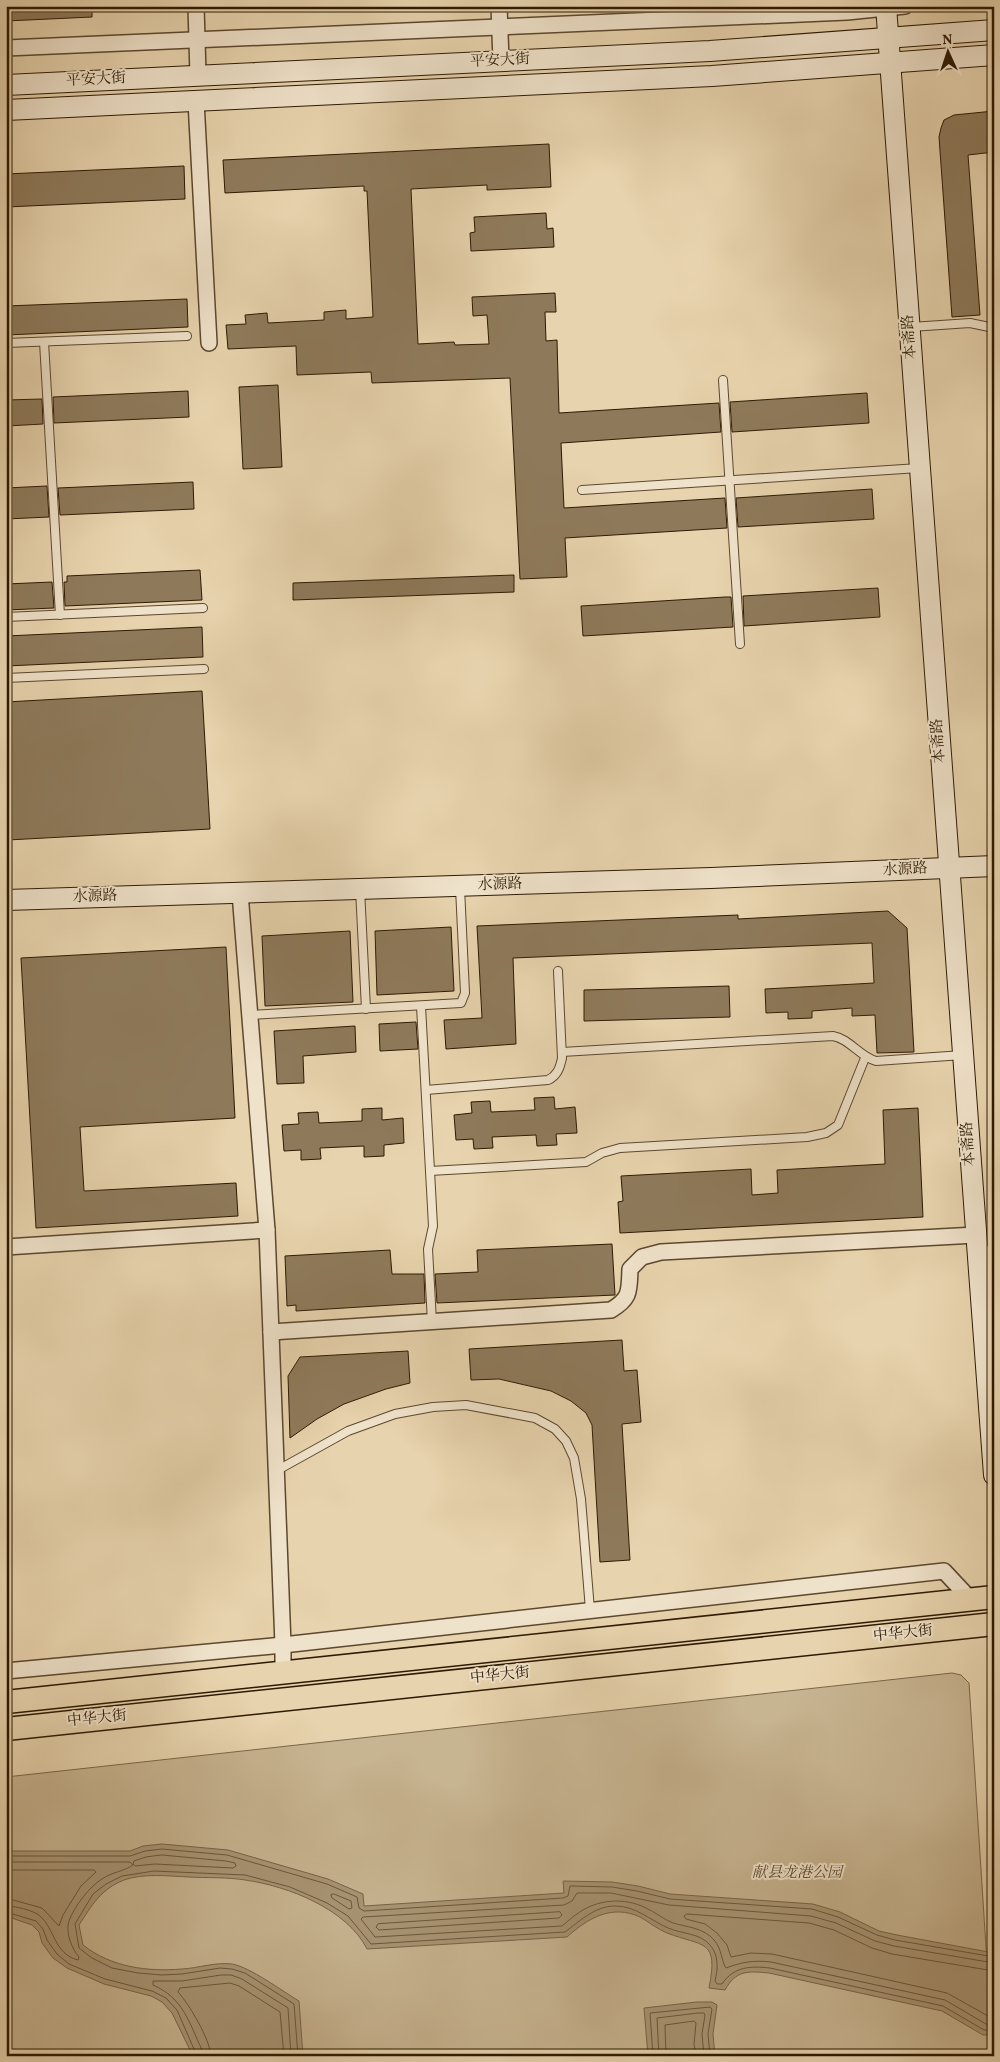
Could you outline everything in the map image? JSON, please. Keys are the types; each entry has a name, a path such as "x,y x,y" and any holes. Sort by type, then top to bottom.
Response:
{"main road":[{"name":"中华大街","path":"6,1702 994,1597"},
{"name":"中华大街","path":"6,1729 994,1624"}],"street":[{"path":"196,6 198,75"},
{"path":"499,6 501,61"},
{"path":"6,48 838,12 892,7"},
{"name":"本斋路","path":"892,7 888,38 963,1055 982,1245 994,1475"},
{"name":"平安大街","path":"6,84 710,51 994,30"},
{"name":"平安大街","path":"6,110 712,76 994,55"},
{"path":"196,101 209,343"},
{"name":"水源路","path":"6,900 711,878 994,866"},
{"path":"240,893 267,1230 283,1672"},
{"path":"6,1247 267,1230"},
{"path":"271,1332 611,1310 624,1302 629,1290 630,1269 642,1258 660,1252 982,1245"},
{"path":"6,1671 283,1645 944,1571 971,1600"}],"lane":[{"path":"909,328 970,323 994,328"},
{"path":"6,343 188,336"},
{"path":"44,342 60,615"},
{"path":"723,380 740,644"},
{"path":"582,490 919,468"},
{"path":"6,617 203,608"},
{"path":"6,678 204,669"},
{"path":"250,1015 461,1003 466,993 460,886"},
{"path":"360,889 366,1009"},
{"path":"426,1090 548,1080 553,1078 560,1069 562,1052 558,971"},
{"path":"421,1006 433,1226 428,1249 432,1322"},
{"path":"562,1052 833,1036 843,1038 865,1058 885,1062 963,1055"},
{"path":"430,1171 586,1162 602,1153 620,1148 807,1137 826,1133 838,1125 865,1058"},
{"path":"276,1471 348,1431 395,1414 433,1407 466,1406 535,1418 555,1429 566,1440 574,1458 581,1499 590,1610"}],"green space":[{"name":"献县龙港公园","path":"952,1673 961,1675 969,1683 993,2056 6,2056 6,1777"}],"water":[{"path":"162,1844 228,1850 328,1879 363,1894 364,1906 564,1893 563,1881 612,1882 670,1894 813,1904 840,1912 879,1931 994,1953 994,2035 983,2035 942,2011 769,1973 743,1973 729,1983 725,1990 709,1988 712,1960 710,1952 705,1947 699,1943 663,1931 630,1913 620,1912 601,1915 583,1924 567,1937 367,1949 346,1922 331,1911 297,1894 262,1883 224,1878 156,1876 139,1876 124,1880 103,1893 79,1925 83,1945 117,1963 143,1969 169,1970 232,1964 257,1974 299,2001 303,2056 193,2056 172,2013 162,2002 151,1996 104,1984 67,1968 53,1958 42,1943 39,1932 32,1925 6,1916 6,1851 130,1851 143,1846"},
{"path":"712,2002 717,2005 713,2034 715,2056 648,2056 644,2008"}],"building":[{"path":"6,6 92,6 92,17 6,21"},
{"path":"994,111 994,152 968,155 980,315 952,317 939,137 944,120 954,115"},
{"path":"549,144 551,187 487,190 487,185 411,189 418,344 454,342 455,345 489,344 487,315 473,316 472,297 555,293 556,312 545,312 546,341 557,340 559,413 719,403 721,432 561,443 564,508 725,498 727,528 565,538 567,577 520,579 510,378 372,383 371,372 297,375 296,346 228,349 226,325 246,324 245,315 267,313 268,323 324,320 324,312 346,310 346,319 373,317 367,191 364,191 364,186 225,193 223,160"},
{"path":"184,166 185,199 6,207 6,174"},
{"path":"546,213 547,229 553,228 554,247 471,251 470,233 475,232 474,217"},
{"path":"187,299 188,327 6,335 6,306"},
{"path":"278,385 282,467 243,469 239,387"},
{"path":"188,391 189,417 54,423 53,397"},
{"path":"867,393 869,423 732,432 730,402"},
{"path":"42,399 43,424 6,426 6,400"},
{"path":"193,482 194,509 60,515 58,488"},
{"path":"47,486 49,517 6,519 6,488"},
{"path":"872,489 874,519 738,527 736,498"},
{"path":"200,570 202,600 65,606 64,582 67,582 67,576"},
{"path":"514,575 514,592 293,600 293,583"},
{"path":"52,582 54,608 6,610 6,584"},
{"path":"878,588 880,617 744,626 743,596"},
{"path":"731,597 733,627 583,636 581,606"},
{"path":"202,627 203,657 6,666 6,636"},
{"path":"202,691 210,829 8,840 6,702"},
{"path":"888,911 907,928 914,1052 877,1053 875,1015 852,1016 852,1008 812,1011 812,1018 788,1019 788,1012 766,1013 765,989 874,983 872,943 513,958 516,1044 446,1049 444,1020 482,1018 477,926 738,915 738,919"},
{"path":"451,927 454,991 377,995 375,931"},
{"path":"350,931 353,1002 265,1006 262,936"},
{"path":"226,947 235,1118 80,1127 84,1191 236,1183 238,1216 36,1228 21,958"},
{"path":"729,986 730,1017 584,1021 584,990"},
{"path":"416,1022 418,1049 380,1051 379,1024"},
{"path":"355,1026 356,1052 303,1056 304,1083 277,1084 274,1031"},
{"path":"554,1097 555,1109 575,1107 577,1133 556,1134 557,1145 537,1146 536,1135 492,1137 493,1148 474,1149 473,1139 456,1140 454,1115 472,1113 471,1102 490,1101 491,1112 535,1110 534,1098"},
{"path":"382,1108 382,1120 403,1118 404,1143 384,1145 384,1156 364,1157 364,1146 320,1148 321,1159 301,1160 301,1150 284,1151 282,1125 299,1124 298,1113 318,1112 319,1123 362,1121 362,1109"},
{"path":"918,1108 923,1217 620,1233 618,1202 623,1201 621,1176 751,1169 752,1195 778,1193 777,1170 885,1164 883,1110"},
{"path":"612,1244 615,1295 437,1303 435,1274 478,1272 477,1250"},
{"path":"390,1250 392,1274 424,1274 425,1303 296,1311 296,1305 287,1306 285,1256"},
{"path":"622,1340 624,1371 637,1370 641,1422 622,1424 630,1560 600,1562 592,1425 586,1413 571,1401 551,1391 499,1379 471,1380 469,1349"},
{"path":"408,1351 410,1383 386,1389 344,1404 317,1419 290,1438 288,1376 300,1357"}]}
